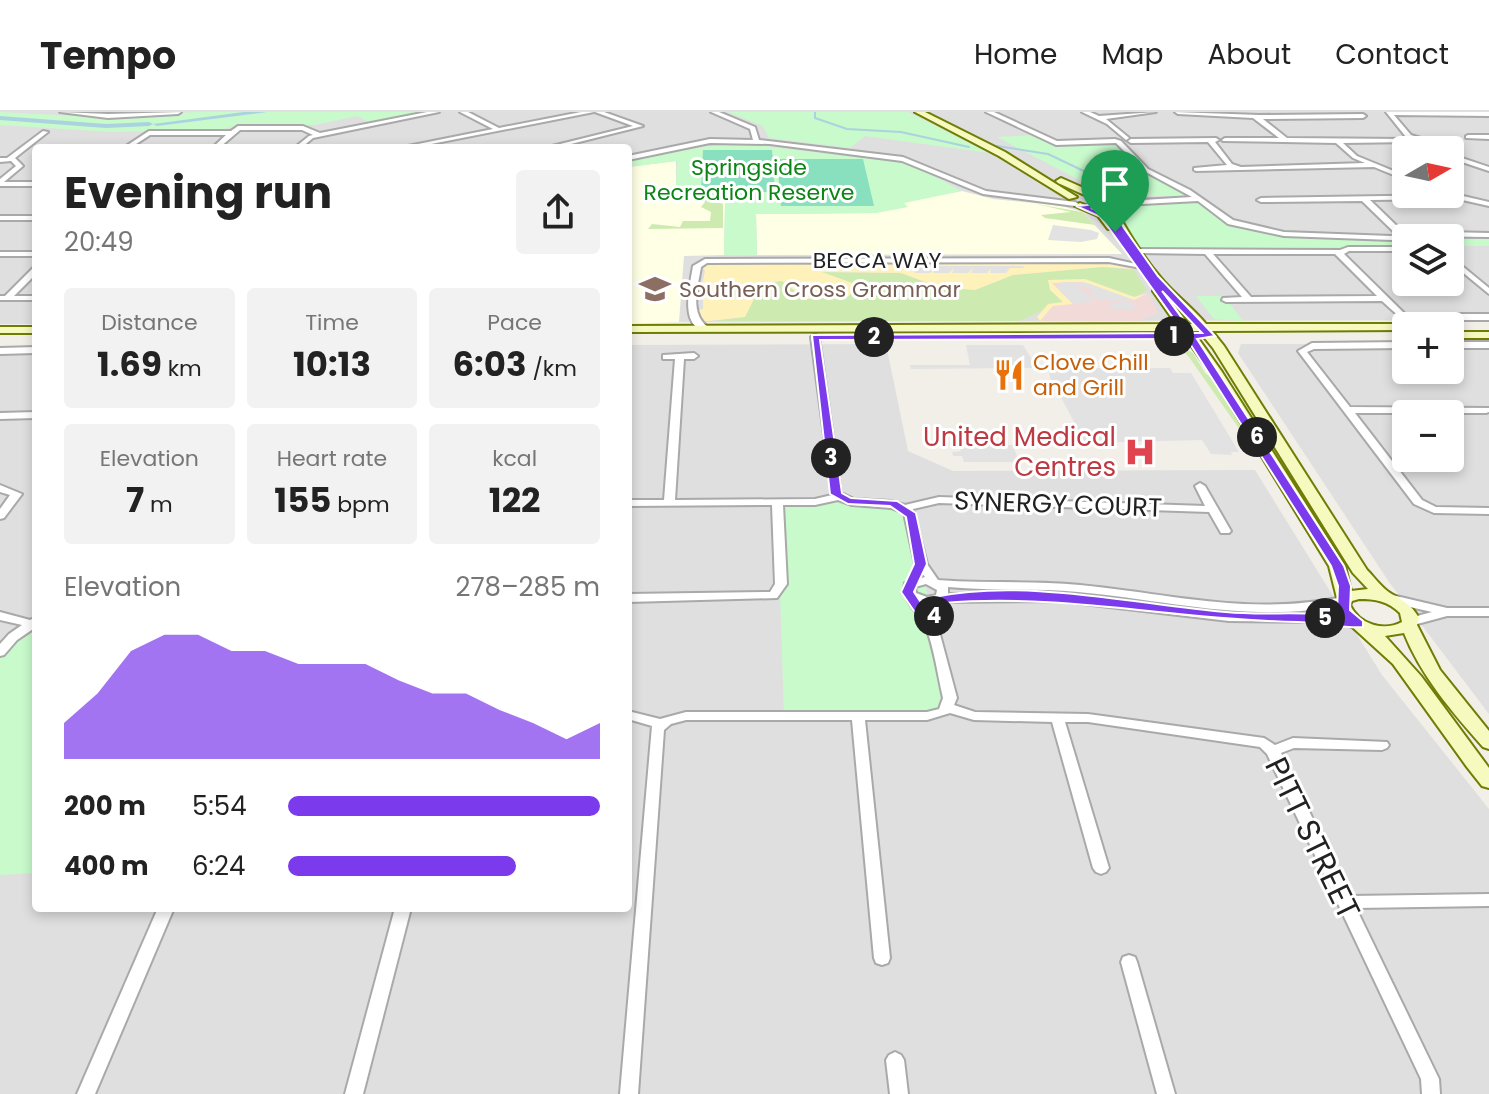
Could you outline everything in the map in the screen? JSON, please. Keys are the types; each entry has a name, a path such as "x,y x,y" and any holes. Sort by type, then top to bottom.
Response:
{"street":[{"path":"63,112 119,116 178,112"},
{"path":"300,144 319,135 436,112"},
{"path":"463,112 496,128"},
{"path":"420,144 591,112"},
{"path":"564,144 640,126 599,112"},
{"path":"714,112 753,128 756,140"},
{"path":"919,112 1102,200 1337,566 1344,612 1392,651 1462,749 1489,781"},
{"path":"989,112 1056,143 1116,138 1129,142 1281,138 1337,142 1392,140"},
{"path":"1085,112 1101,119 1116,138"},
{"path":"1101,119 1153,112"},
{"path":"1178,112 1259,118 1363,116"},
{"path":"1390,112 1489,114"},
{"path":"1390,112 1412,136"},
{"path":"1259,118 1281,138"},
{"path":"219,144 230,133 242,128 303,128 319,135"},
{"path":"0,160 9,159 45,132"},
{"path":"132,144 149,133 230,133"},
{"path":"1468,137 1489,137"},
{"path":"632,157 696,143 756,140 903,159 977,191 1043,201 1201,200"},
{"path":"1129,142 1146,170 1201,200 1220,216 1260,230 1384,238 1392,236"},
{"path":"1211,142 1233,166"},
{"path":"1337,142 1355,157 1392,172"},
{"path":"1002,154 1106,217 1158,282 1206,332 1361,573 1388,598 1408,611 1419,649 1462,712 1489,743"},
{"path":"0,183 20,166 9,159"},
{"path":"1464,161 1489,169"},
{"path":"1196,169 1375,165"},
{"path":"0,183 32,184"},
{"path":"1464,198 1489,204"},
{"path":"1075,201 1102,200"},
{"path":"1261,200 1392,200"},
{"path":"1365,202 1392,225"},
{"path":"0,218 32,218"},
{"path":"1464,235 1489,235"},
{"name":"BECCA WAY","path":"692,316 697,266 710,261 1109,260 1210,253 1320,250 1342,253 1358,249 1392,249"},
{"path":"1210,253 1243,297"},
{"path":"1342,253 1403,317 1489,317"},
{"path":"0,254 32,254"},
{"path":"1464,270 1489,292"},
{"path":"4,298 32,274"},
{"path":"1226,300 1243,297 1382,297"},
{"path":"4,298 32,298"},
{"path":"670,329 692,316 696,324 705,329"},
{"path":"1206,332 1392,327"},
{"path":"1464,327 1489,327"},
{"path":"632,329 1392,335"},
{"path":"0,330 32,330"},
{"path":"632,337 1187,332"},
{"path":"1464,335 1489,335"},
{"path":"815,337 834,484 839,497"},
{"path":"0,339 32,339"},
{"path":"1464,345 1489,345"},
{"path":"1392,346 1303,349 1304,356 1418,502 1443,511 1489,511"},
{"path":"0,351 32,350"},
{"path":"666,357 694,356"},
{"path":"669,503 680,357"},
{"path":"1346,410 1486,410"},
{"path":"0,416 32,415"},
{"name":"SYNERGY COURT","path":"1200,486 1225,531"},
{"path":"0,488 14,490 17,494 0,516"},
{"path":"632,503 815,502 839,497 892,503 912,515 921,564 944,592 932,627"},
{"name":"SYNERGY COURT","path":"904,508 939,500 1212,509"},
{"path":"632,598 773,595 781,584 777,502"},
{"path":"910,590 921,564"},
{"path":"910,590 923,580 1077,588 1238,606 1315,607 1357,594 1447,612 1489,612"},
{"path":"910,590 926,601 1078,598 1229,617 1328,618 1393,631 1447,612"},
{"path":"632,716 662,724 686,716 927,716 948,708 950,698 932,627 910,590"},
{"path":"0,616 32,623"},
{"path":"0,652 32,625"},
{"name":"PITT STREET","path":"948,708 974,716 1057,716 1254,739 1273,751 1430,1079 1432,1094"},
{"path":"858,715 882,958"},
{"path":"1057,716 1101,868"},
{"path":"629,1094 656,732 662,724"},
{"path":"1273,751 1293,743 1382,745"},
{"path":"1345,902 1489,900"},
{"path":"86,1094 164,912"},
{"path":"354,1094 402,912"},
{"path":"1129,962 1166,1094"},
{"path":"895,1060 899,1094"}],"shaded area":[{"path":"0,112 1489,112 1489,320 1464,320 1464,312 1392,312 1392,320 632,322 632,144 32,144 32,324 0,324"},
{"path":"676,161 676,185 725,203 724,255 684,256 679,322 632,324 632,166"},
{"path":"962,191 993,199 1062,206 1082,212 1122,254 757,255 756,214 874,213 906,207 903,203 913,199"},
{"path":"1053,225 1099,233 1097,239 1081,242 1048,240"},
{"path":"910,266 1024,268 1010,268 1006,273 990,273 991,268 987,273 971,273 973,268 968,273 952,273 954,268 949,273 933,273 936,268 930,273 914,273 918,269"},
{"path":"1061,282 1087,283 1134,300 1126,303 1132,303 1135,309 1112,309 1110,304 1125,303 1099,299 1089,295 1094,291 1081,286 1068,288 1080,288 1094,301 1073,304 1055,286 1062,286"},
{"path":"1083,282 1134,300 1148,293 1158,313 1139,321 1040,321 1053,306 1051,283"},
{"path":"1464,343 1489,343 1489,714 1389,582 1238,353 1241,344 1392,344 1392,384 1464,384"},
{"path":"886,344 908,451 953,471 1255,470 1382,675 1489,809 1489,1094 0,1094 0,348 32,348 32,912 632,912 632,345"},
{"path":"966,345 1023,345 1035,364 1033,368 911,369 910,365 970,365"},
{"path":"1048,368 1170,368 1173,373 1191,373 1239,452 1231,452 1232,455 1211,454 1202,440 1085,443 1062,399 1054,394"},
{"path":"959,445 1013,445 1019,462 964,462 962,456 953,456 952,452 961,451"}],"green space":[{"path":"0,112 114,118 195,112 423,112 370,123 358,116 314,125 242,125 220,130 111,132 0,125"},
{"path":"728,112 908,112 989,153 865,136 850,148 769,138 763,126"},
{"path":"1035,135 1058,146 1086,142 1117,143 1148,175 1189,196 1110,196 997,137"},
{"name":"Springside Recreation Reserve","path":"738,143 898,162 915,166 962,191 904,203 908,207 876,213 756,214 757,255 724,255 725,203 676,185 677,161 632,167 632,161 684,149"},
{"path":"703,150 772,150 775,192 701,192"},
{"path":"777,159 863,159 874,206 781,206"},
{"path":"685,188 723,204 723,228 648,229 652,224 680,227 683,221 710,221 711,212 701,207 705,202 697,195 688,196"},
{"path":"1127,202 1197,203 1230,223 1276,235 1392,240 1392,247 1145,249 1138,245 1114,208"},
{"path":"1036,204 1082,212 1095,225 1045,218 1041,215 1071,212"},
{"path":"1464,237 1489,237 1489,246 1464,246"},
{"path":"1102,267 1134,270 1147,290 1135,297 1085,279 1048,280 1064,302 1017,321 714,321 744,317 754,298 716,299 719,287 782,281 806,299 854,284 818,272 901,273 939,287 975,290 1013,275"},
{"path":"1196,296 1224,296 1243,321 1214,319"},
{"path":"1175,343 1193,353 1205,373 1244,401 1263,430 1240,430 1189,357"},
{"path":"839,497 892,503 909,511 950,698 927,716 784,715 777,502"},
{"path":"32,625 32,873 0,875 0,656 19,633"}],"sand":[{"path":"708,263 1132,264 1135,269 1102,267 1013,275 975,290 939,287 901,273 822,272 855,284 849,296 806,299 782,281 720,287 717,299 755,297 745,317 699,322 699,310 703,309 703,295 700,294 705,271 702,266"},
{"path":"1085,279 1134,297 1148,293 1134,300 1083,282 1052,283 1073,304 1053,306 1040,321 1037,317 1048,304 1063,302 1050,290 1048,280"}],"waterway":[{"path":"157,124 263,112"},
{"path":"815,112 815,118 847,129 901,132 969,147"},
{"path":"0,118 106,126 149,124"},
{"path":"997,146 1048,154 1128,192"}],"place":[{"name":"Southern Cross Grammar","path":"655,289"},
{"name":"Clove Chill and Grill","path":"1009,375"},
{"name":"United Medical Centres","path":"1140,452"}],"route":[{"path":"1115,232 1104,215 1080,206 1091,208 1108,204 1120,228 1155,278 1183,304 1210,336 1190,336 1216,372 1337,566 1345,586 1344,612 1358,624 1310,617 1229,617 1135,604 1024,595 938,599 932,627 907,588 921,564 912,515 892,503 848,501 836,494 815,337 1190,336 1115,232"}]}
